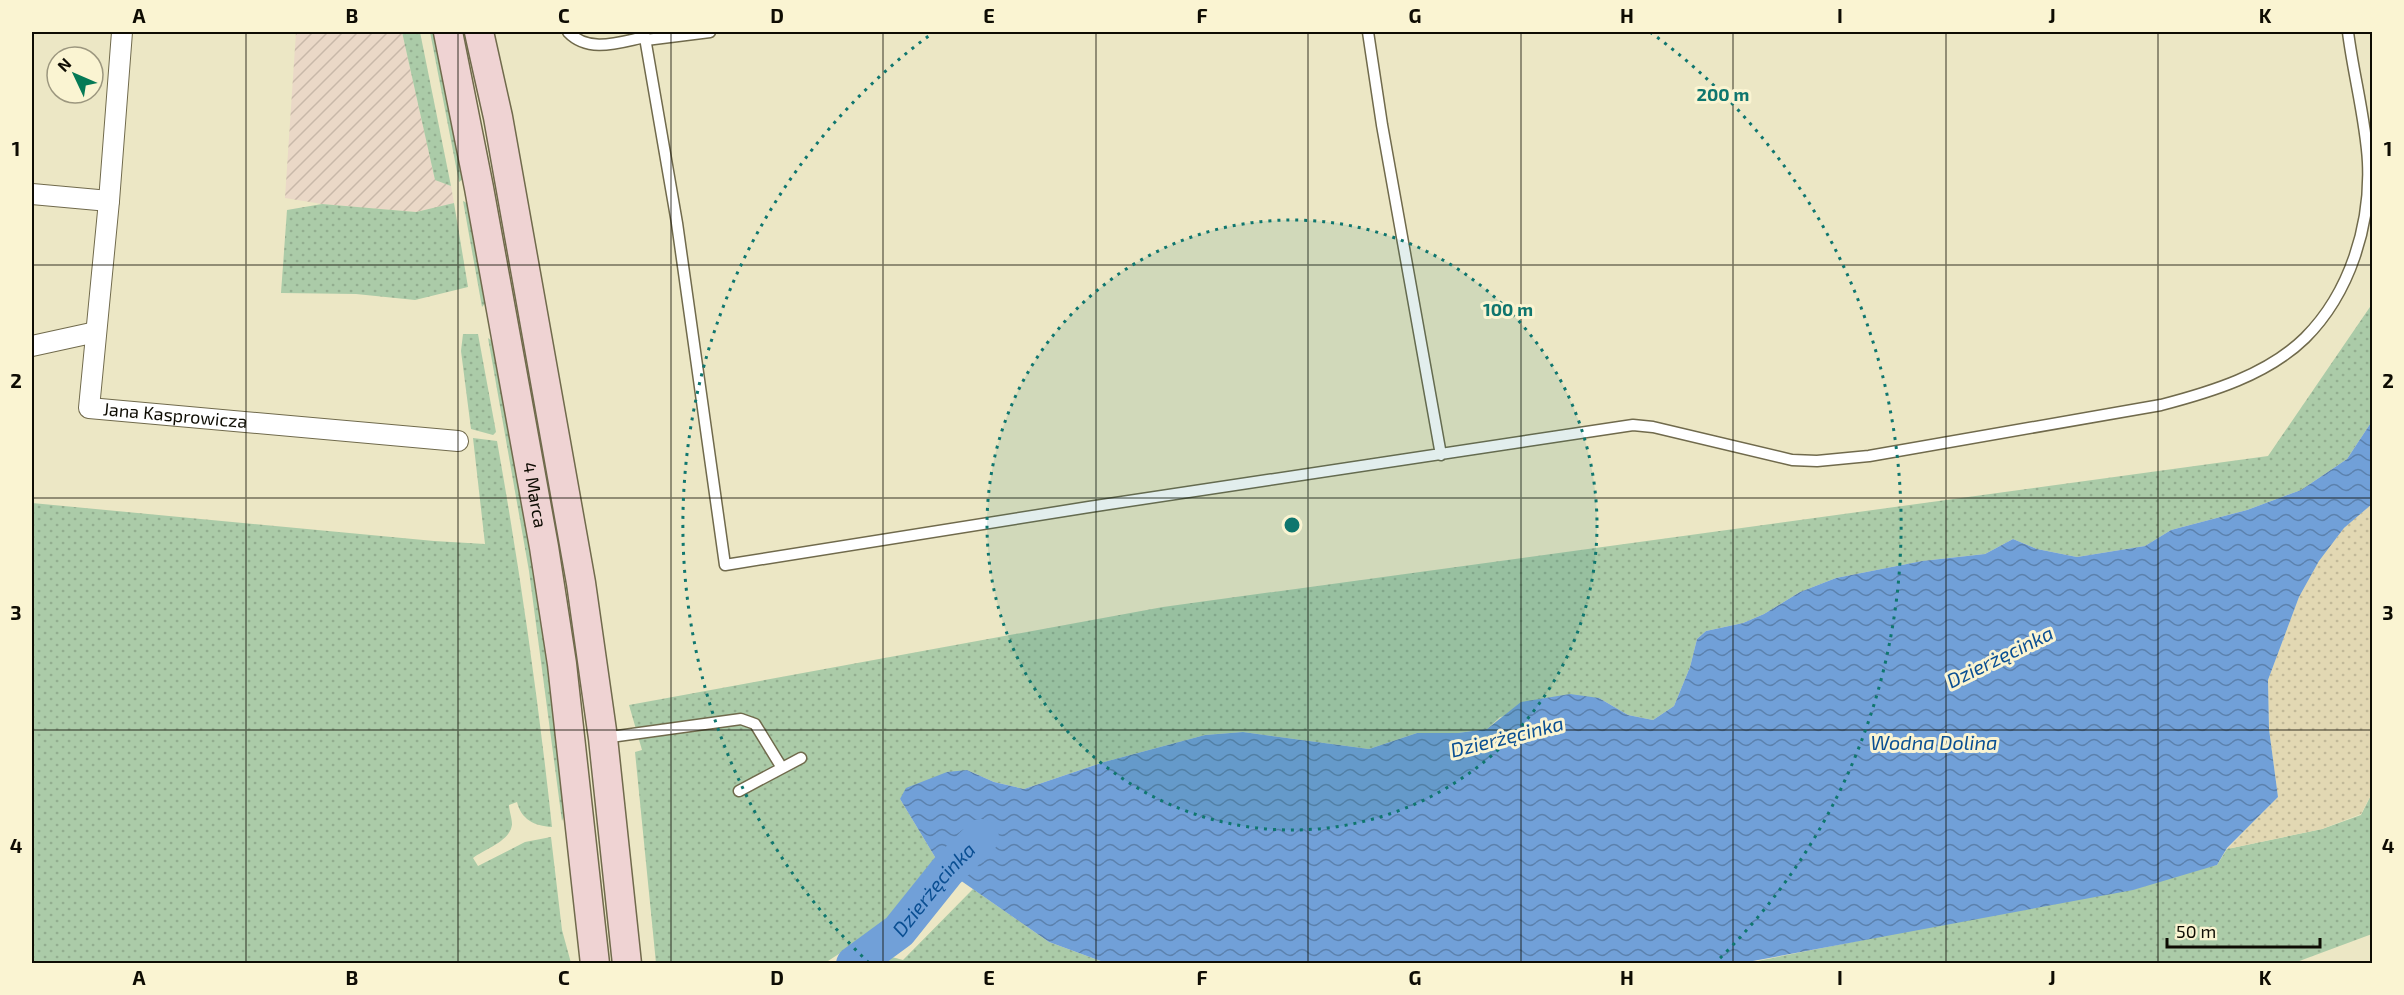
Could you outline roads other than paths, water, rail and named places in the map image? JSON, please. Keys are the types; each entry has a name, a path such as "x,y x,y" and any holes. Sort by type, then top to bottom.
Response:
{"main road":[{"name":"4 Marca","path":"448,32 479,188 546,557 567,705 595,963"},
{"name":"4 Marca","path":"479,32 498,117 569,508 603,738 627,963"}],"street":[{"name":"Jana Kasprowicza","path":"122,32 109,201 89,408 458,441"},
{"path":"32,194 109,201"},
{"path":"32,346 96,332"}],"lane":[{"path":"568,32 577,39 594,45 606,45 645,36 710,32"},
{"path":"1368,32 1382,125 1441,455"},
{"path":"645,36 677,223 725,566 1089,507 1633,425 1674,432 1792,460 1817,461 1869,456 2161,405 2198,396 2231,384 2280,357 2303,339 2323,315 2350,271 2363,230 2368,161 2348,32"},
{"path":"603,738 741,719 755,724 782,768"},
{"path":"739,791 801,758"}],"water":[{"name":"Wodna Dolina","path":"2372,421 2372,504 2344,528 2319,561 2299,597 2268,680 2269,729 2278,797 2227,848 2217,865 2133,890 1742,963 1106,963 1049,942 947,871 938,862 900,799 906,788 947,772 967,770 994,782 1024,789 1104,762 1205,735 1243,732 1369,749 1417,733 1458,733 1487,729 1521,702 1570,694 1599,698 1628,715 1653,720 1674,706 1690,667 1697,639 1706,631 1743,623 1764,614 1800,592 1836,578 1922,561 1985,554 2013,539 2037,549 2077,557 2145,546 2171,530 2247,510 2301,490 2347,459"}],"waterway":[{"name":"Dzierżęcinka","path":"854,964 899,931 947,871 981,837"}]}
